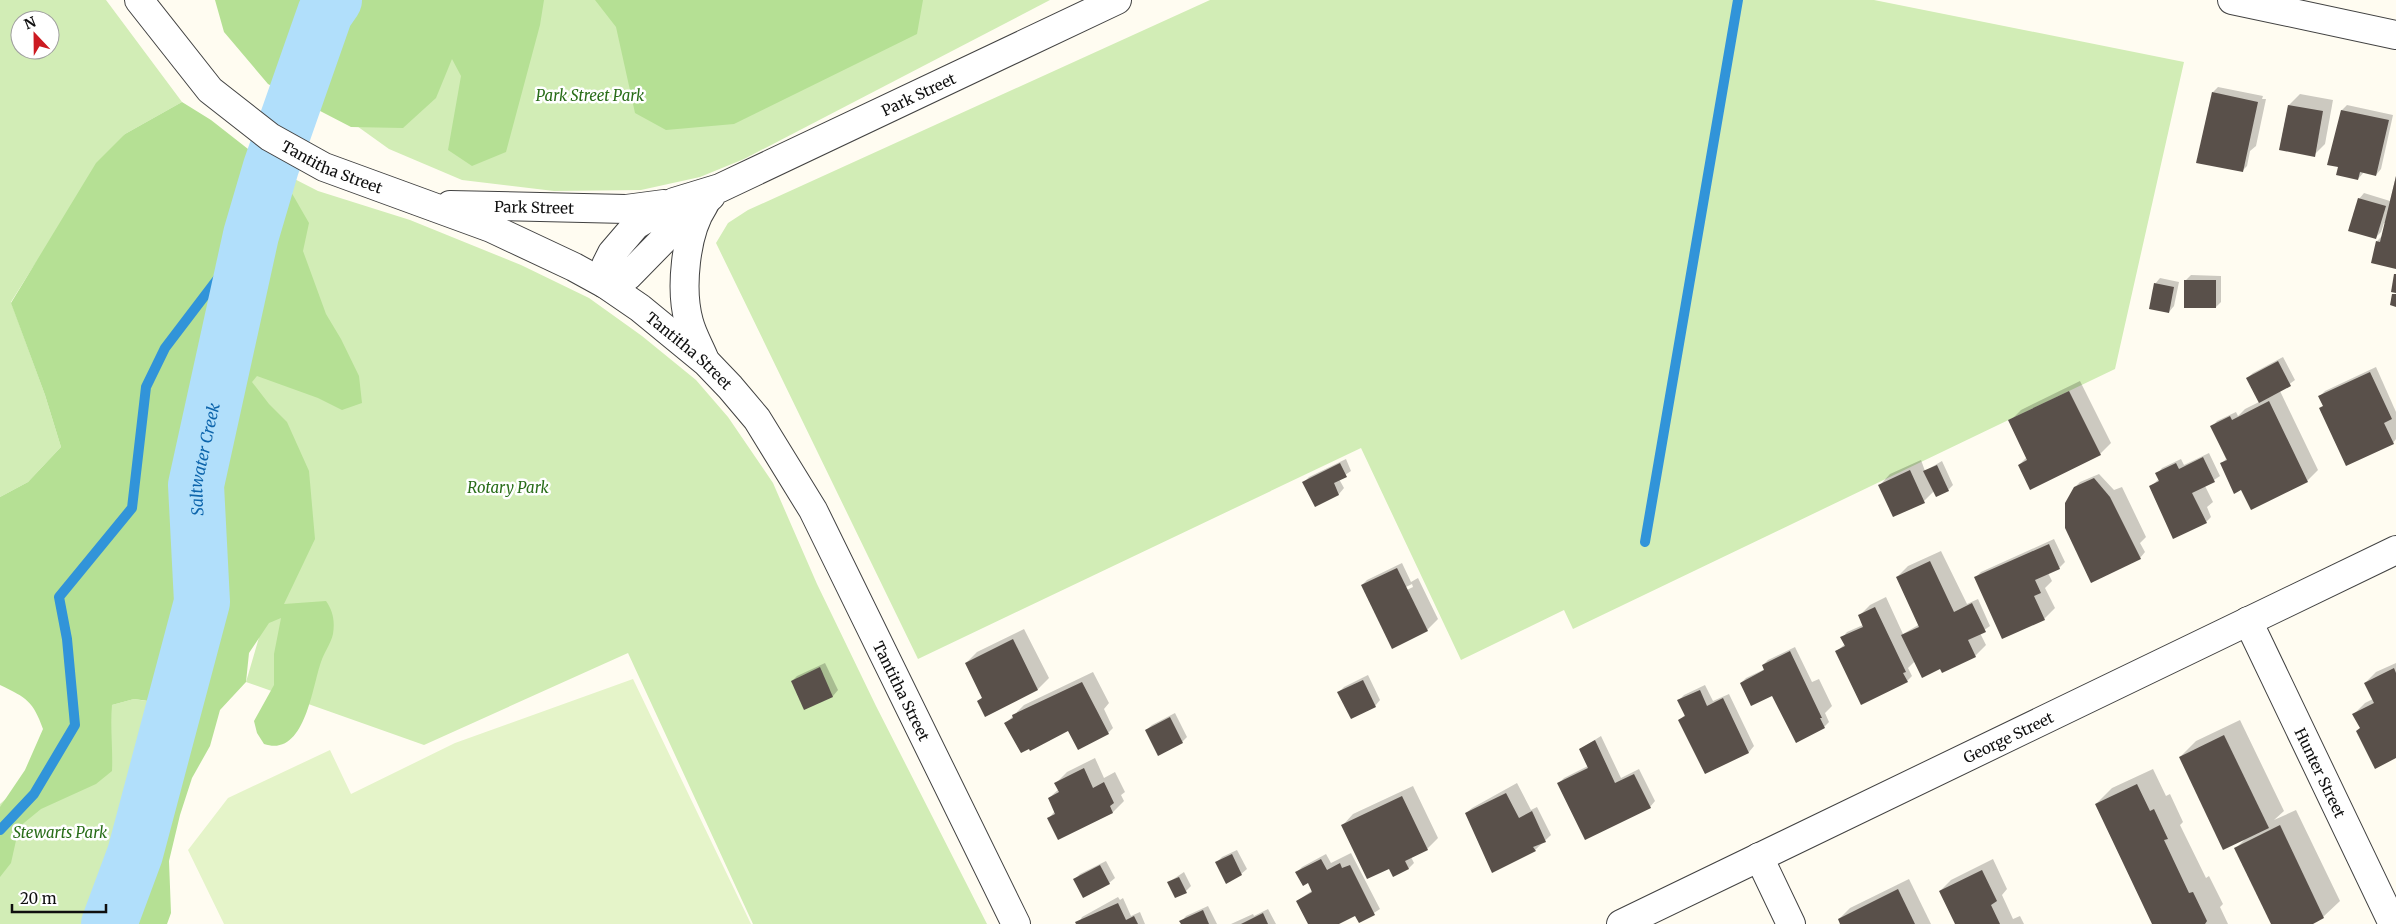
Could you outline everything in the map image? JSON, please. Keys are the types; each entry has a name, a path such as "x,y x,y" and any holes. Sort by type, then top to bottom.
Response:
{"street":[{"name":"Tantitha Street","path":"138,0 210,90 246,120 290,150 324,167 491,228 528,244 605,284 640,308 706,364 756,419 813,510 1016,924"},
{"name":"Park Street","path":"423,204 626,209 674,202 716,192 1117,0"},
{"path":"2232,0 2396,35"},
{"name":"Park Street","path":"674,202 636,225 622,240 606,265 605,284 628,276 674,229 716,192"},
{"path":"706,364 689,324 684,286 696,222 716,192"},
{"name":"George Street","path":"1621,924 2396,550"},
{"name":"Hunter Street","path":"2248,621 2393,924"},
{"path":"1759,858 1791,924"}],"green space":[{"path":"0,0 106,0 182,102 125,134 11,302 45,395 61,447 28,482 0,497"},
{"path":"215,0 544,0 540,25 506,152 472,166 448,150 461,76 452,59 436,98 403,128 351,127 268,84 224,32"},
{"name":"Park Street Park","path":"366,0 1050,0 744,159 700,177 641,190 554,191 462,180 389,149 315,96"},
{"path":"595,0 923,0 917,34 734,124 666,130 635,113 616,27"},
{"path":"1210,0 1874,0 2184,62 2115,369 1573,629 1564,610 1461,660 1361,448 918,659 716,243 728,223 748,210"},
{"path":"182,102 211,120 271,167 290,190 309,223 303,251 326,314 359,376 362,403 342,410 318,398 257,376 252,382 269,404 287,422 309,471 315,539 284,604 326,601 333,616 333,634 321,662 310,703 298,731 289,741 278,746 264,744 257,733 254,721 274,685 274,654 281,618 269,623 249,653 246,682 220,710 210,746 192,778 180,815 169,861 171,913 167,924 122,924 139,870 180,763 191,707 134,699 112,705 112,771 96,784 41,809 19,827 11,863 0,877 0,807 25,770 43,729 36,712 28,701 0,685 0,497 28,482 61,447 45,395 11,303 96,163 125,134"},
{"name":"Rotary Park","path":"271,167 318,191 410,220 521,265 589,298 642,336 696,380 728,417 773,483 817,584 876,706 987,924 753,924 628,653 424,745 246,682 260,634 196,485"},
{"path":"633,679 751,924 224,924 188,850 228,798 330,750 351,794 455,743"},
{"name":"Stewarts Park","path":"134,699 165,704 94,924 0,924 0,804 112,705"}],"building":[{"path":"2212,92 2258,102 2243,172 2196,163"},
{"path":"2288,105 2323,111 2315,157 2279,150"},
{"path":"2341,110 2389,120 2376,176 2360,172 2358,180 2336,175 2338,167 2327,165"},
{"path":"2396,176 2396,269 2371,263 2376,241 2380,242"},
{"path":"2358,198 2386,206 2376,239 2348,231"},
{"path":"2394,274 2396,274 2396,293 2391,292"},
{"path":"2184,280 2216,280 2216,308 2184,308"},
{"path":"2154,283 2174,287 2169,313 2149,309"},
{"path":"2392,294 2396,294 2396,307 2390,305"},
{"path":"2278,361 2291,386 2259,403 2246,378"},
{"path":"2370,372 2392,419 2384,423 2394,444 2346,466 2319,408 2323,406 2318,396"},
{"path":"2069,391 2101,455 2030,490 2018,465 2027,460 2008,420"},
{"path":"2269,401 2308,482 2251,510 2241,490 2234,494 2220,463 2227,460 2210,426 2230,416 2232,420"},
{"path":"2203,457 2215,482 2192,493 2207,523 2173,539 2149,486 2159,481 2155,473 2176,463 2179,469"},
{"path":"1340,463 1347,477 1334,483 1339,495 1315,507 1302,482"},
{"path":"1937,465 1949,491 1936,497 1923,471"},
{"path":"1910,470 1925,503 1893,517 1878,485"},
{"path":"2094,478 2110,497 2141,559 2091,583 2065,528 2065,503 2074,487"},
{"path":"2049,544 2060,569 2035,580 2041,593 2034,596 2045,620 2002,639 1974,577"},
{"path":"1930,561 1954,612 1972,603 1986,632 1968,640 1976,657 1942,673 1940,669 1922,678 1901,635 1919,627 1896,577"},
{"path":"1397,568 1428,631 1392,649 1361,585"},
{"path":"1875,607 1906,672 1903,673 1908,682 1861,705 1835,651 1845,646 1840,637 1863,627 1858,615"},
{"path":"1013,639 1038,690 985,717 977,701 982,698 965,663"},
{"path":"1790,651 1825,728 1796,743 1772,696 1751,706 1740,683 1764,670 1762,665"},
{"path":"820,667 833,697 804,710 791,681"},
{"path":"2394,668 2396,673 2396,758 2375,769 2356,731 2360,728 2352,714 2374,703 2364,683"},
{"path":"1363,680 1376,707 1351,719 1337,692"},
{"path":"1082,682 1109,734 1078,750 1068,731 1030,751 1029,749 1021,753 1004,723 1013,718 1012,715"},
{"path":"1700,690 1707,706 1723,698 1749,753 1705,774 1678,720 1685,716 1677,700"},
{"path":"1170,717 1183,743 1158,756 1145,730"},
{"path":"2224,735 2269,828 2223,850 2179,757"},
{"path":"1595,740 1615,783 1634,774 1651,808 1585,840 1557,783 1588,768 1579,749"},
{"path":"1084,768 1093,788 1104,782 1114,803 1110,806 1113,813 1058,840 1047,818 1055,814 1048,798 1059,792 1054,783"},
{"path":"2137,784 2150,811 2154,809 2168,839 2164,840 2189,893 2193,892 2207,921 2205,924 2152,924 2095,804"},
{"path":"1506,793 1519,818 1532,811 1546,842 1533,847 1536,851 1492,873 1465,813"},
{"path":"1402,796 1428,850 1405,861 1409,869 1393,877 1389,869 1367,879 1341,825"},
{"path":"2280,825 2324,918 2313,924 2271,924 2234,848"},
{"path":"1232,854 1242,875 1226,884 1215,862"},
{"path":"1321,859 1327,870 1340,863 1342,868 1350,865 1375,915 1359,923 1355,916 1339,924 1308,924 1296,901 1312,892 1308,883 1303,886 1295,872"},
{"path":"1100,865 1110,884 1083,898 1073,879"},
{"path":"1982,870 1997,901 1991,905 2000,924 1955,924 1939,891"},
{"path":"1179,877 1187,893 1175,898 1167,882"},
{"path":"1898,889 1915,924 1840,924 1838,919"},
{"path":"1118,903 1126,920 1134,916 1138,924 1076,924 1075,922"},
{"path":"1203,910 1209,924 1181,924 1179,921"},
{"path":"1263,913 1268,924 1241,924"}],"waterway":[{"name":"Saltwater Creek","path":"109,924 135,854 202,602 196,485 251,235 271,167 325,13 334,0"},
{"path":"1645,542 1738,0"},
{"path":"0,830 34,794 75,725 67,639 59,597 132,508 146,387 165,348 251,235"}]}
